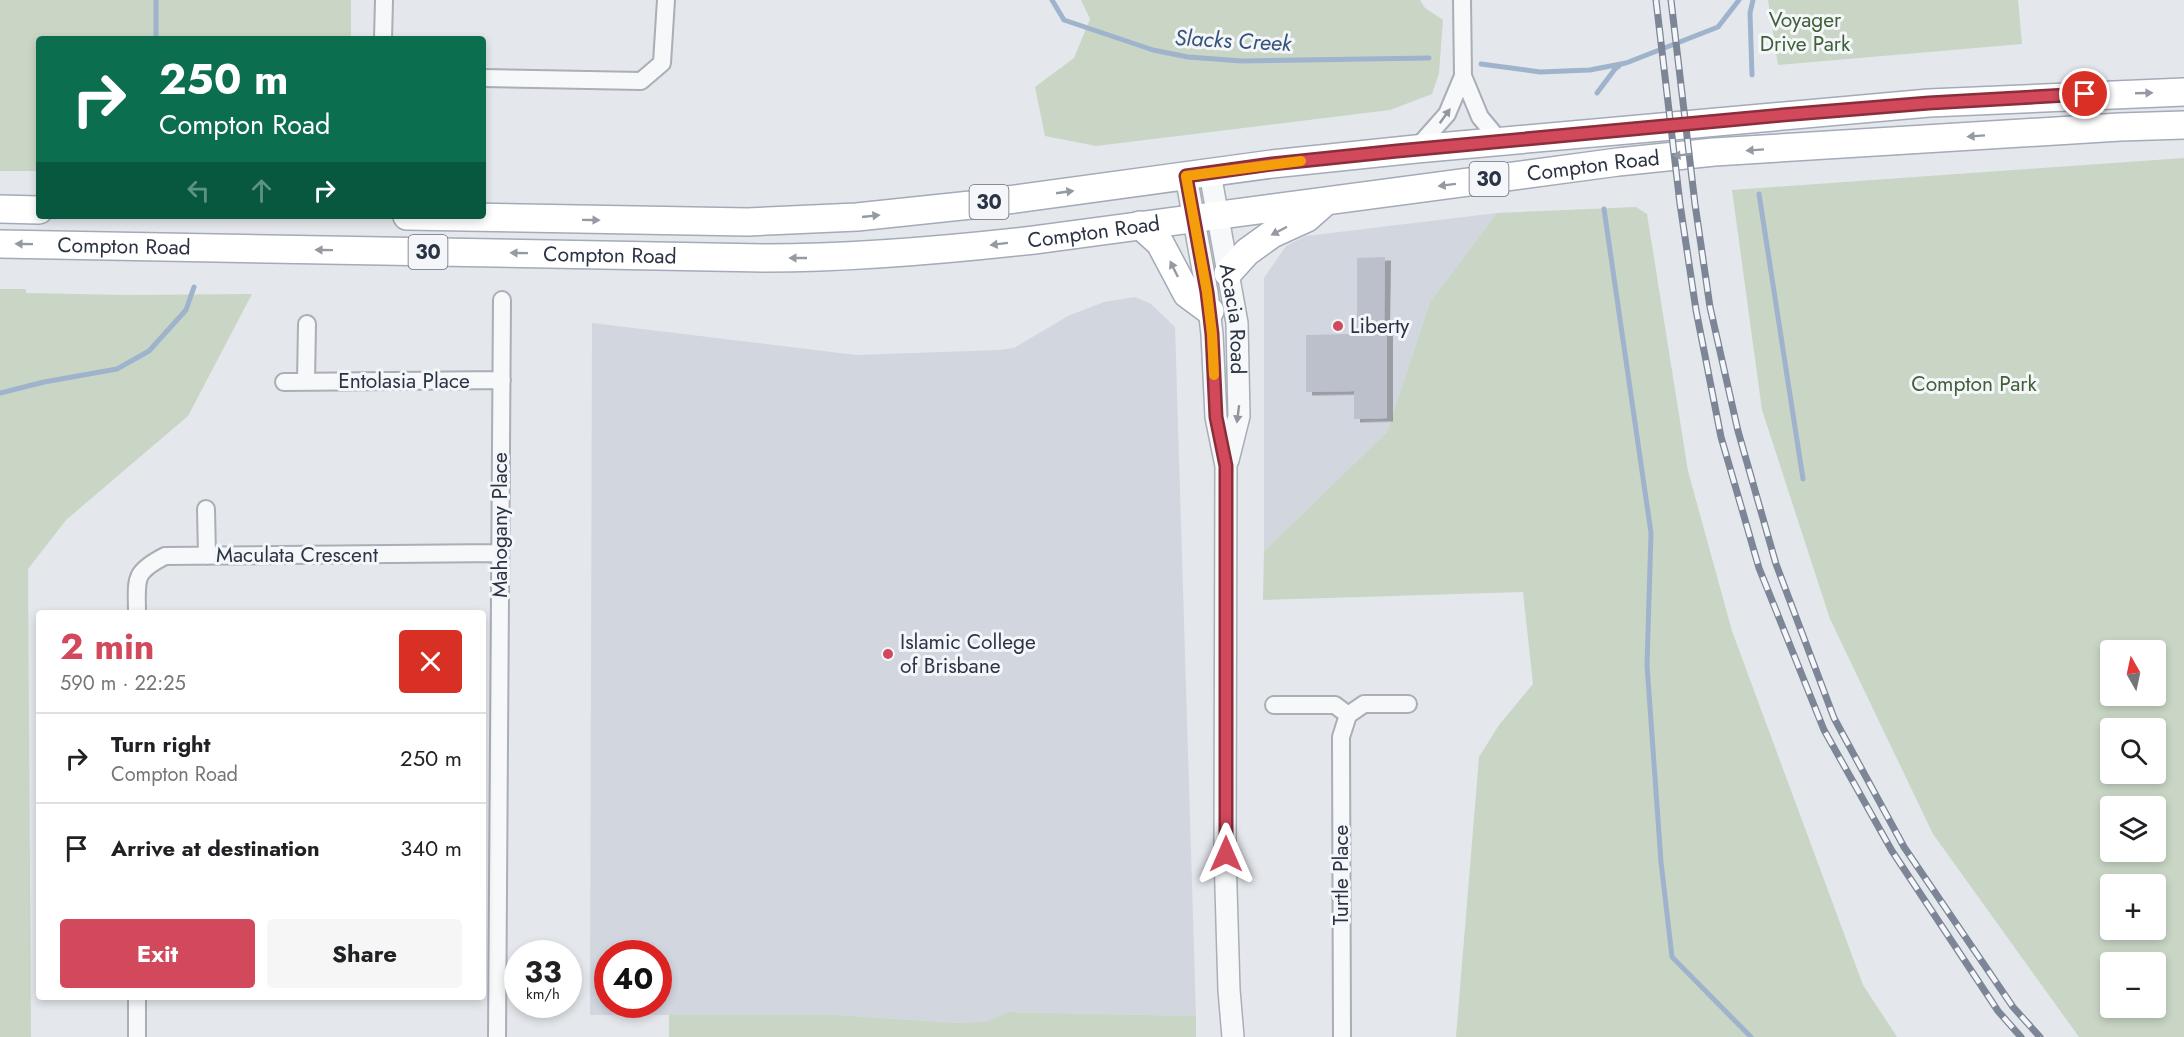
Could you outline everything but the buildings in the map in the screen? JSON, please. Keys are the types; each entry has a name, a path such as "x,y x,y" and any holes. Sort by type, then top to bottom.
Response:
{"main road":[{"name":"Compton Road","path":"486,218 688,222 813,220 971,205 1198,175 1500,141 1782,115 2000,99 2184,92"},
{"path":"2000,99 2005,116 2013,119 2033,118 2056,131"},
{"name":"Compton Road","path":"0,244 812,258 944,250 1661,157 2184,124"},
{"path":"1228,273 1247,252 1272,234 1307,218 1328,200"},
{"name":"Compton Road","path":"0,209 36,210"},
{"path":"1140,225 1157,238 1187,294 1210,311"}],"street":[{"path":"383,36 384,0"},
{"path":"486,78 641,81 662,63 666,0"},
{"path":"1462,0 1463,76 1480,117 1500,141"},
{"path":"1416,149 1447,114 1463,76"},
{"name":"Acacia Road","path":"1198,175 1205,217 1216,417 1226,466 1226,864 1228,969 1233,1037"},
{"name":"Acacia Road","path":"1205,217 1228,273 1237,323 1239,416 1226,466"},
{"name":"Mahogany Place","path":"497,1037 490,946 491,751 500,553 502,300"},
{"path":"306,382 307,324"},
{"name":"Entolasia Place","path":"284,382 501,381"},
{"path":"206,509 207,556"},
{"name":"Maculata Crescent","path":"137,610 138,577 146,565 165,556 500,553"},
{"path":"1274,705 1335,705 1348,715 1364,704 1408,704"},
{"name":"Turtle Place","path":"1342,1037 1341,736 1348,715"},
{"path":"137,1000 137,1037"}],"shaded area":[{"path":"1497,213 1430,302 1387,432 1264,551 1264,278 1286,246 1306,236"},
{"name":"Islamic College of Brisbane","path":"1135,297 1151,304 1175,327 1196,1016 1008,1012 987,1021 960,1023 836,1015 672,1015 672,940 594,940 594,1015 590,1015 592,323 856,355 1014,348 1068,316 1104,302"}],"green space":[{"path":"0,0 351,0 351,36 36,36 36,171 0,171"},
{"path":"1081,0 1420,0 1425,8 1443,20 1439,73 1432,94 1390,110 1096,146 1045,136 1035,87 1074,58 1090,19"},
{"name":"Voyager Drive Park","path":"1768,0 2018,0 2022,44 1778,65"},
{"name":"Compton Park","path":"2184,158 2184,1037 2079,1037 1933,834 1830,619 1762,410 1732,190"},
{"path":"1636,207 1647,214 1688,471 1732,631 1863,985 1897,1037 1456,1037 1479,757 1499,725 1533,684 1523,592 1263,600 1264,551 1387,432 1430,302 1497,213"},
{"path":"0,289 26,289 26,293 252,294 188,416 66,520 28,569 31,1037 0,1037"},
{"path":"1008,1012 1196,1016 1196,1037 669,1037 669,1018 672,1018 672,1015 836,1015 960,1023 987,1021"}],"waterway":[{"name":"Slacks Creek","path":"156,0 156,36"},
{"name":"Slacks Creek","path":"1052,0 1064,20 1153,50 1188,57 1242,61 1429,58"},
{"name":"Slacks Creek","path":"1481,64 1540,72 1590,70 1626,63 1718,27 1739,0"},
{"path":"1752,75 1750,13 1753,0"},
{"path":"1597,93 1619,66"},
{"path":"1759,194 1803,479"},
{"path":"1604,209 1651,533 1647,665 1661,862 1672,957 1751,1037"},
{"name":"Slacks Creek","path":"0,393 44,382 117,369 149,351 186,310 194,287"}],"railway":[{"path":"1656,0 1680,204 1696,310 1721,437 1759,568 1824,730 1892,851 1998,1011 2021,1037"},
{"path":"1671,0 1695,204 1710,307 1738,431 1776,564 1834,718 1904,847 2013,1007 2040,1037"}],"slow traffic":[{"path":"1214,375 1207,292 1186,176 1301,161"}],"place":[{"name":"Liberty","path":"1338,326"},
{"name":"Islamic College of Brisbane","path":"888,654"}],"route":[{"path":"1226,854 1226,466 1216,417 1212,334 1207,292 1186,176 1397,151 1782,115 1929,103 2085,94"}]}
